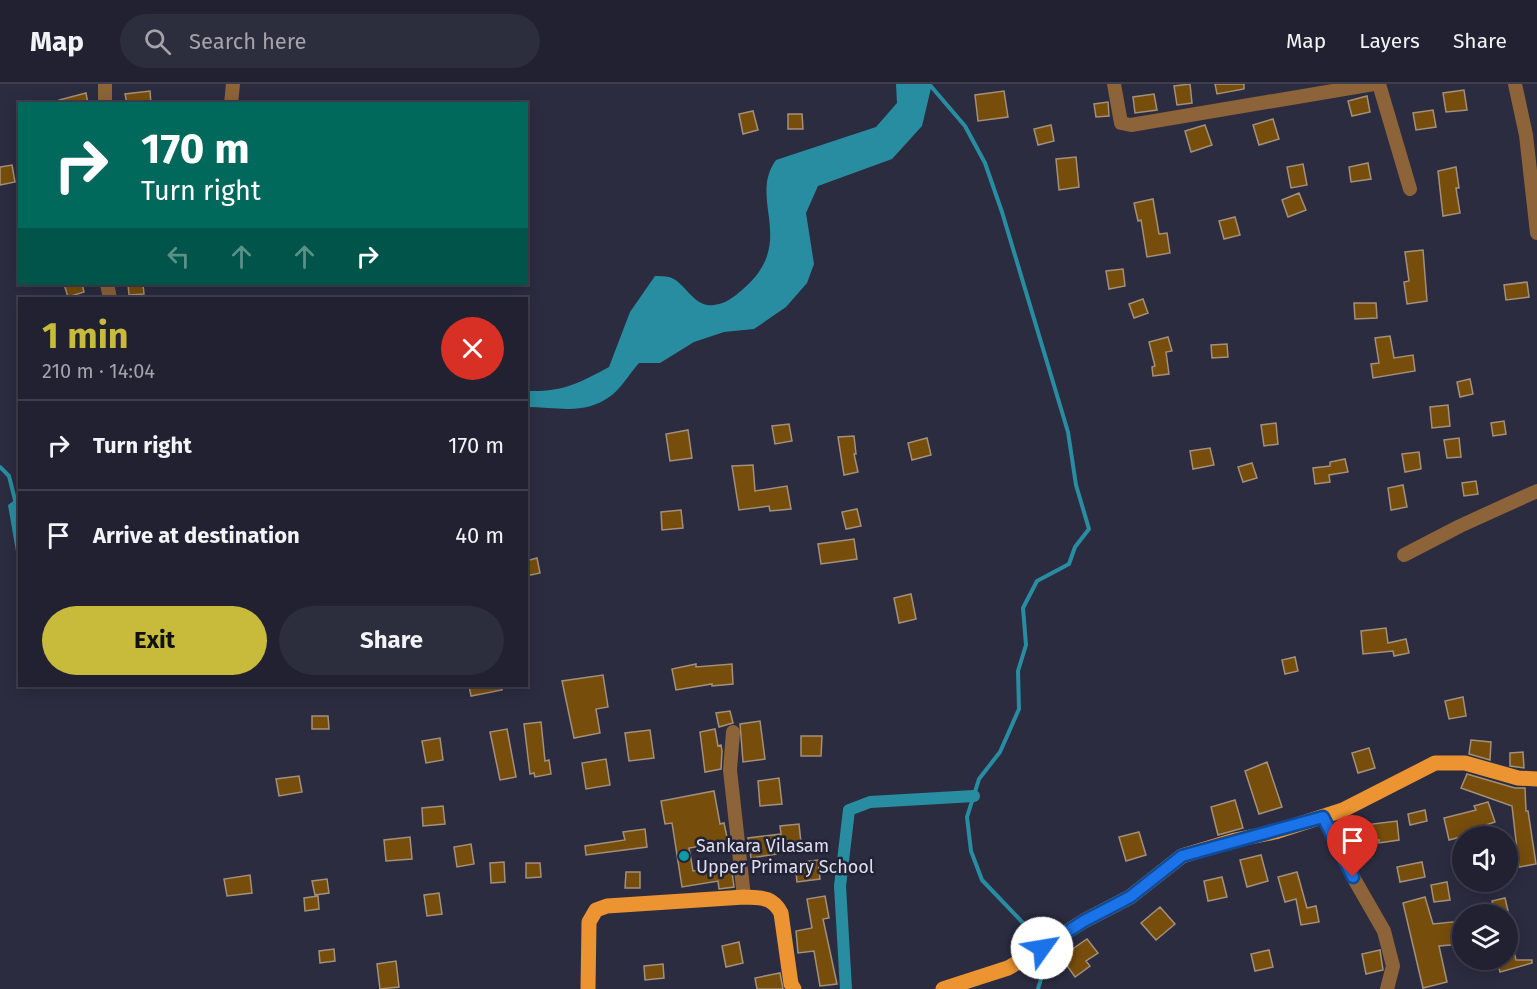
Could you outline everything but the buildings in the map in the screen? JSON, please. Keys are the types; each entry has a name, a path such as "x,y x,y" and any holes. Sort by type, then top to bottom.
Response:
{"main road":[{"path":"942,989 1008,968 1028,957 1084,921 1130,897 1182,856 1323,817 1395,786 1435,763 1465,764 1518,778 1537,779"},
{"path":"588,989 589,922 596,910 607,906 744,897 767,898 776,904 780,913 791,984 794,989"}],"street":[{"path":"105,84 105,102"},
{"path":"231,102 233,84"},
{"path":"1114,84 1121,123 1131,125 1376,84 1410,189"},
{"path":"1515,84 1526,135 1537,233"},
{"path":"1404,555 1460,526 1537,491"},
{"path":"733,732 730,770 744,897"},
{"path":"1323,817 1353,877 1384,931 1393,966 1387,989"}],"water":[{"path":"896,84 932,84 922,126 892,159 818,186 806,213 814,264 807,283 786,307 754,329 724,332 694,342 660,363 639,363 616,392 592,406 571,409 528,407 528,391 570,386 609,367 630,312 655,276 675,280 700,303 707,305 722,303 733,298 759,272 767,255 770,222 766,190 769,175 776,160 876,127 897,103"},
{"path":"18,499 18,563 8,505"}],"waterway":[{"path":"929,84 965,126 985,163 1068,432 1076,485 1089,529 1075,547 1069,564 1037,581 1023,608 1026,645 1018,671 1019,709 1000,752 979,779 967,817 971,851 982,880 1025,925 1034,948"},
{"path":"0,467 9,476 16,504"},
{"path":"846,989 840,886 849,810 870,802 974,796"},
{"path":"1035,955 1041,979 1038,989"}],"place":[{"name":"Sankara Vilasam Upper Primary School","path":"684,856"}],"route":[{"path":"1042,948 1084,921 1130,897 1182,856 1323,817 1353,877"}]}
